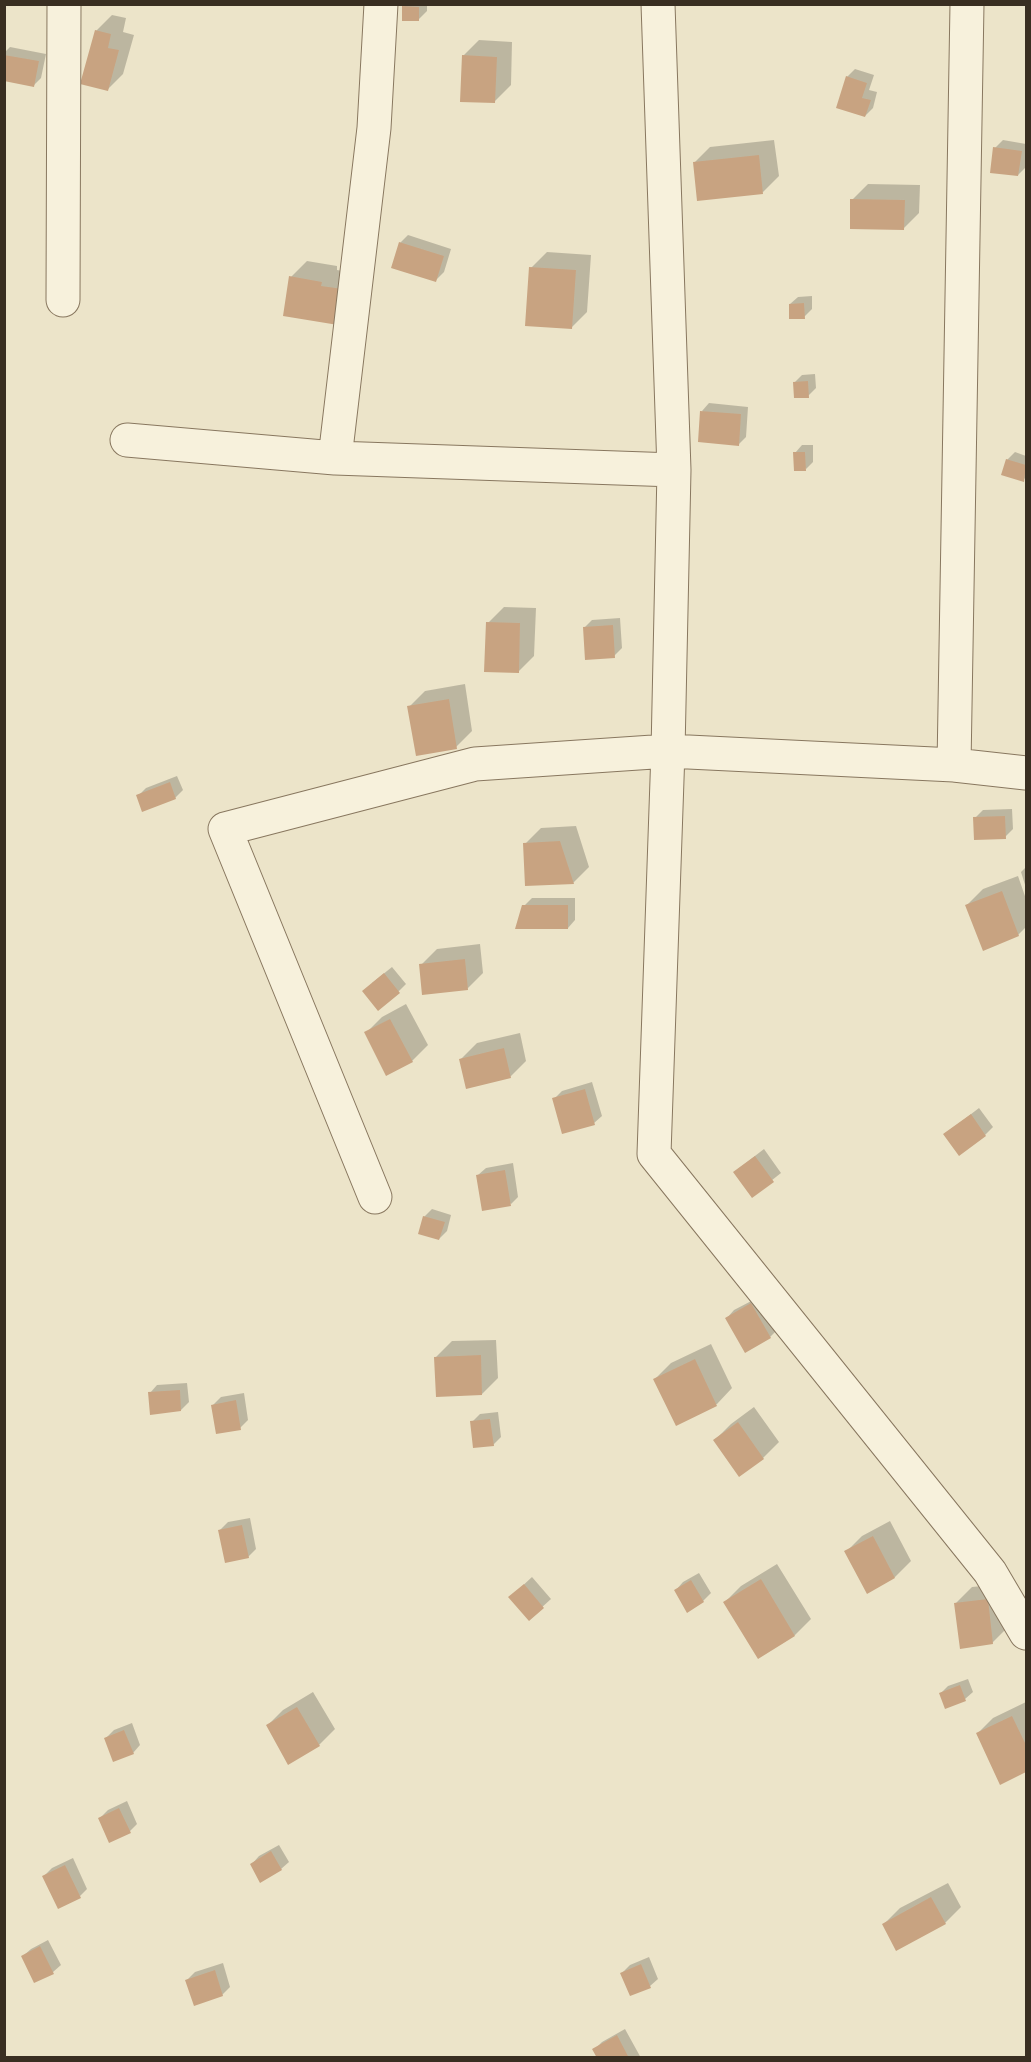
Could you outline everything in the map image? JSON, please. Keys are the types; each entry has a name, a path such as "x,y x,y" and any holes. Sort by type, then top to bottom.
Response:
{"street":[{"path":"63,300 64,4"},
{"path":"335,458 374,128 381,4"},
{"path":"658,4 674,470 668,751 654,1154 990,1572 1026,1633"},
{"path":"954,765 967,4"},
{"path":"127,440 335,458 674,470"},
{"path":"375,1197 225,829 475,764 668,751 954,765 1026,773"}],"building":[{"path":"402,6 419,7 419,21 402,21"},
{"path":"95,30 111,34 108,48 119,50 108,91 80,84"},
{"path":"4,55 39,61 34,87 4,81"},
{"path":"462,55 497,57 495,103 460,102"},
{"path":"846,76 867,83 862,98 871,100 865,117 836,108"},
{"path":"993,147 1022,151 1018,176 990,173"},
{"path":"759,155 763,194 697,201 693,162"},
{"path":"850,199 905,200 904,230 850,229"},
{"path":"399,242 444,256 436,282 391,268"},
{"path":"529,267 576,270 572,329 525,326"},
{"path":"289,276 322,282 321,286 343,289 338,325 283,316"},
{"path":"804,303 805,319 789,319 789,304"},
{"path":"808,381 809,398 794,398 793,382"},
{"path":"700,411 741,414 739,446 698,442"},
{"path":"793,452 805,452 806,471 794,471"},
{"path":"1006,459 1026,465 1024,482 1001,475"},
{"path":"486,622 520,623 519,673 484,672"},
{"path":"613,625 615,658 585,660 583,627"},
{"path":"449,699 457,749 416,756 407,706"},
{"path":"170,782 176,799 142,812 136,795"},
{"path":"1005,816 1006,839 974,840 973,817"},
{"path":"560,841 574,884 525,886 523,843"},
{"path":"1002,891 1019,936 983,951 965,905"},
{"path":"522,905 568,905 568,929 515,929"},
{"path":"465,959 468,990 422,995 419,964"},
{"path":"384,973 400,993 378,1011 362,991"},
{"path":"390,1019 413,1062 386,1076 364,1032"},
{"path":"504,1048 511,1078 466,1089 459,1059"},
{"path":"585,1089 595,1125 562,1134 552,1098"},
{"path":"971,1114 986,1136 959,1156 943,1134"},
{"path":"755,1156 774,1182 752,1198 733,1172"},
{"path":"505,1170 511,1206 482,1211 476,1175"},
{"path":"423,1216 445,1222 439,1240 418,1234"},
{"path":"751,1303 771,1338 745,1353 725,1318"},
{"path":"481,1355 482,1395 436,1397 434,1357"},
{"path":"695,1359 717,1406 676,1426 653,1379"},
{"path":"180,1390 181,1411 150,1415 148,1392"},
{"path":"236,1400 241,1430 216,1434 211,1405"},
{"path":"490,1419 494,1446 473,1448 470,1421"},
{"path":"738,1422 764,1459 739,1477 713,1440"},
{"path":"242,1525 249,1558 225,1563 218,1530"},
{"path":"873,1536 895,1578 867,1594 844,1551"},
{"path":"761,1579 795,1636 758,1659 723,1602"},
{"path":"691,1580 704,1602 687,1613 674,1590"},
{"path":"524,1584 544,1608 529,1621 508,1597"},
{"path":"988,1599 993,1644 960,1649 954,1603"},
{"path":"960,1685 966,1701 945,1709 939,1693"},
{"path":"297,1707 320,1746 288,1765 266,1725"},
{"path":"1012,1716 1026,1745 1026,1772 1000,1785 976,1733"},
{"path":"124,1730 134,1754 113,1762 104,1738"},
{"path":"119,1808 131,1833 109,1843 98,1818"},
{"path":"271,1851 282,1870 260,1883 250,1864"},
{"path":"65,1865 81,1898 58,1909 42,1876"},
{"path":"931,1897 946,1924 896,1951 882,1924"},
{"path":"40,1946 54,1974 34,1983 21,1956"},
{"path":"641,1964 651,1988 630,1996 620,1973"},
{"path":"215,1970 223,1996 194,2006 185,1980"},
{"path":"617,2035 629,2058 597,2058 592,2049"}]}
